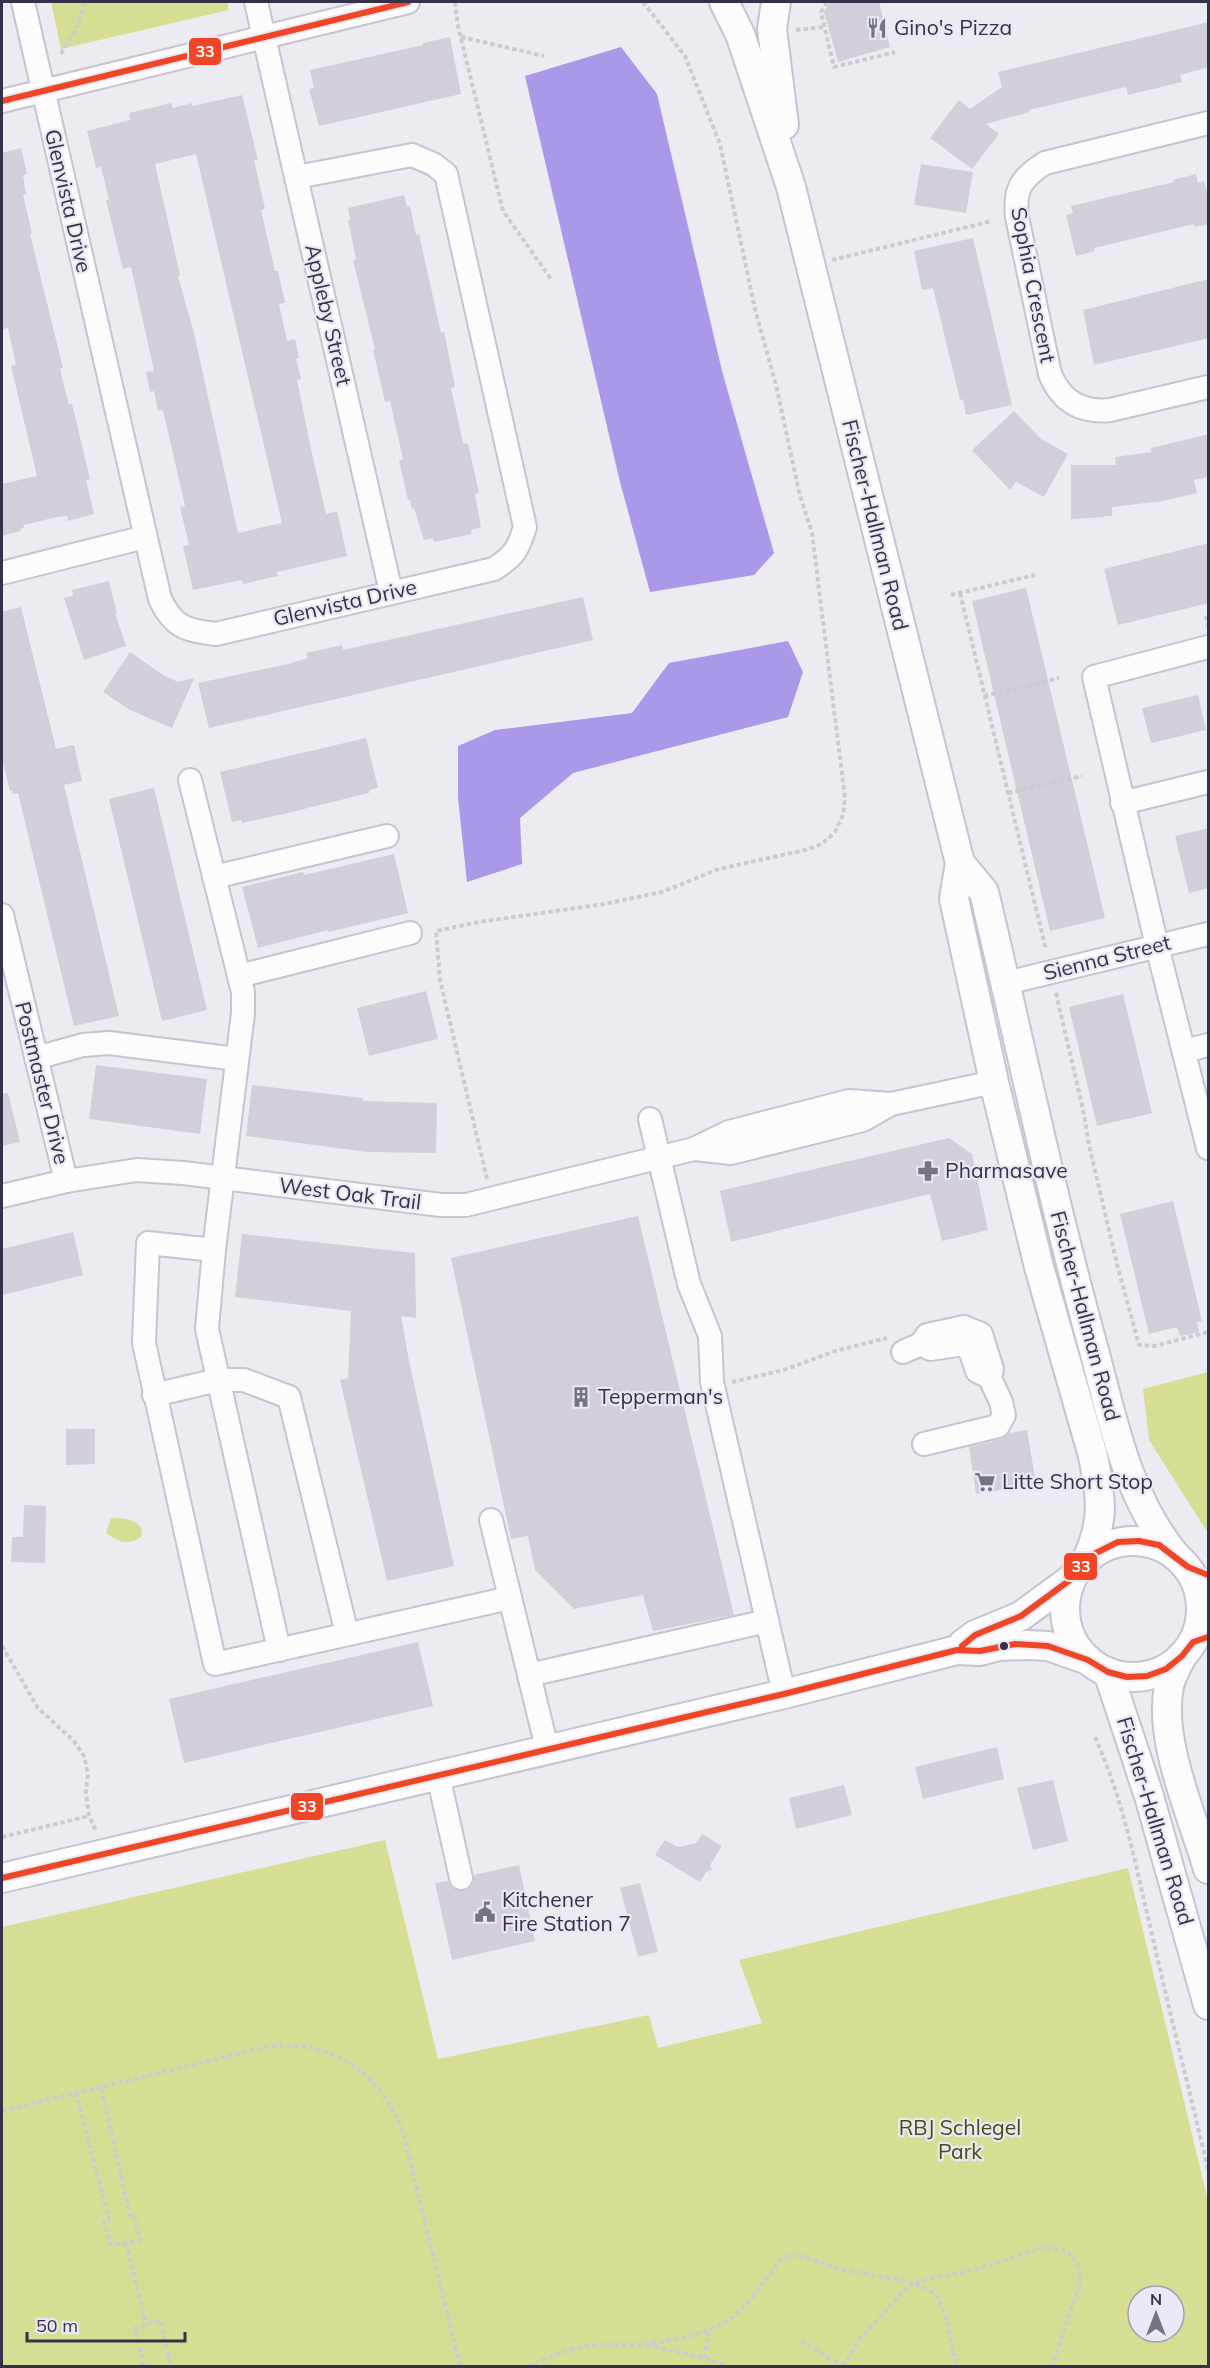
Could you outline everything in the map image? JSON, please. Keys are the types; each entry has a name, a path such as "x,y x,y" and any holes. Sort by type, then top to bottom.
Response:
{"main road":[{"name":"Fischer-Hallman Road","path":"724,2 742,40 791,187 960,863 954,899 994,1082 1039,1268 1097,1477 1100,1521 1088,1557"},
{"name":"Fischer-Hallman Road","path":"776,2 772,29 791,187"},
{"name":"Fischer-Hallman Road","path":"960,863 984,892 1067,1253 1123,1455 1139,1497 1159,1536 1191,1566"},
{"path":"994,1082 1011,1097 1018,1127 1040,1140"},
{"path":"2,1878 784,1694 957,1650 980,1651 1016,1644 1048,1646 1127,1677 1147,1676 1166,1668 1194,1645 1201,1617 1199,1591 1191,1566 1159,1545 1139,1541 1118,1542 1088,1557 1070,1580 1021,1616 975,1635 957,1650"},
{"path":"1070,1580 1065,1601 1065,1618 1072,1641 1098,1666"},
{"name":"Fischer-Hallman Road","path":"1194,1645 1169,1684 1166,1719 1169,1743 1209,1869"},
{"name":"Fischer-Hallman Road","path":"1098,1666 1149,1796 1209,2006"}],"street":[{"name":"Glenvista Drive","path":"23,2 160,599 167,614 178,624 193,632 216,634 494,569 510,559 520,544 525,527 446,174 433,164 412,155 297,177"},
{"name":"Appleby Street","path":"256,2 391,592"},
{"path":"2,101 408,2"},
{"name":"Sophia Crescent","path":"1209,123 1045,163 1026,177 1015,201 1050,374 1061,394 1071,403 1083,409 1097,411 1209,387"},
{"path":"2,573 145,537"},
{"path":"1209,647 1094,677 1122,803 1209,1148"},
{"path":"190,780 239,976 243,1001 207,1329 279,1650"},
{"path":"1122,803 1209,782"},
{"path":"214,877 387,836"},
{"name":"Postmaster Drive","path":"2,915 66,1181"},
{"path":"239,976 410,933"},
{"name":"Sienna Street","path":"1006,983 1209,934"},
{"path":"36,1058 83,1046 109,1043 237,1059"},
{"path":"1184,1051 1209,1045"},
{"name":"West Oak Trail","path":"2,1196 66,1181 137,1170 223,1178 441,1206 466,1206 694,1149 731,1153 863,1120 891,1104 994,1082"},
{"path":"650,1119 689,1284 710,1336 713,1386 784,1694"},
{"path":"214,1250 148,1243 144,1344 215,1664 510,1598"},
{"path":"904,1345 930,1349 964,1344 971,1353 977,1371 990,1378 1004,1415 998,1426 924,1444"},
{"path":"154,1395 218,1380 244,1380 289,1397 347,1634"},
{"path":"491,1520 547,1748"},
{"path":"529,1675 767,1620"},
{"path":"438,1775 461,1878"}],"path":[{"path":"61,54 79,23 84,2"},
{"path":"455,2 461,37 502,211 551,279"},
{"path":"492,1200 440,980 436,931 478,922 604,904 662,892 719,869 806,850 822,844 835,832 843,815 845,798 827,673 812,533 799,492 776,385 755,309 727,172 720,144 685,56 643,2"},
{"path":"827,2 820,12 834,66 895,52"},
{"path":"789,30 824,27"},
{"path":"461,37 544,56"},
{"path":"861,252 992,221"},
{"path":"951,595 1035,575"},
{"path":"960,593 1046,950"},
{"path":"1206,616 1209,627"},
{"path":"984,696 1059,678"},
{"path":"1008,793 1082,776"},
{"path":"1056,993 1094,1167 1139,1345 1155,1346 1209,1332"},
{"path":"713,1386 784,1370 835,1351 904,1345"},
{"path":"2,1646 38,1708 74,1741 84,1756 88,1773 86,1793 89,1816 106,1854"},
{"path":"1095,1737 1130,1836 1172,2023 1209,2169"},
{"path":"2,1837 89,1816"},
{"path":"2,2111 237,2053 277,2046 308,2047 339,2056 381,2090 397,2115 460,2367"},
{"path":"76,2093 109,2220 104,2222 111,2245 140,2240 134,2215 130,2215 101,2087"},
{"path":"126,2243 146,2324"},
{"path":"801,2341 843,2367 861,2337 912,2283 976,2269 1046,2247 1067,2251 1077,2262 1081,2280 1052,2367"},
{"path":"644,2344 708,2330 738,2313 780,2260 788,2256 806,2258 848,2272 912,2283 929,2290 937,2296 956,2367"},
{"path":"144,2367 135,2328 160,2320 171,2367"},
{"path":"705,2358 708,2330"},
{"path":"528,2367 553,2355 585,2346 612,2343 644,2344 705,2358 726,2367"}],"green space":[{"path":"51,2 227,2 229,10 61,49"},
{"path":"1208,1372 1208,1533 1149,1440 1143,1389"},
{"path":"111,1518 136,1523 142,1529 141,1537 127,1542 119,1541 106,1533"},
{"name":"RBJ Schlegel Park","path":"385,1840 438,2059 649,2015 658,2048 762,2023 739,1960 1128,1868 1208,2201 1208,2366 2,2366 2,1927"}],"shaded area":[{"path":"621,47 657,94 722,371 774,553 754,575 650,592 620,482 525,76"},
{"path":"788,641 803,672 788,717 573,773 520,818 522,864 467,882 458,798 458,746 495,730 632,713 669,663"}],"building":[{"path":"830,2 879,2 890,47 838,62 824,12"},
{"path":"1209,22 1209,67 1180,75 1182,82 1128,95 1126,87 1029,110 1029,112 986,124 999,134 972,169 930,138 959,100 970,109 1002,87 998,72"},
{"path":"450,37 461,94 319,126 309,89 314,88 310,70"},
{"path":"242,95 258,160 254,160 265,209 261,210 285,303 279,304 287,341 295,339 299,358 296,359 301,379 297,380 311,449 326,514 337,511 347,556 277,572 278,576 243,584 242,580 193,590 183,546 189,545 180,507 185,506 163,410 158,411 154,391 150,392 146,372 154,371 131,267 123,269 106,200 109,199 101,167 96,168 87,131 130,120 129,113 171,103 173,108 192,103 192,106","holes":["196,154 282,523 238,533 194,333 178,276 180,275 155,164"]},
{"path":"21,148 27,174 23,175 26,194 23,195 32,233 30,234 63,368 60,369 69,405 72,404 90,479 86,480 94,514 68,521 67,516 23,525 24,528 20,529 21,531 2,536 2,484 37,476 11,366 16,365 8,328 2,330 2,153"},
{"path":"921,164 973,172 966,213 914,205"},
{"path":"1196,174 1198,183 1204,181 1209,199 1209,224 1194,227 1194,224 1094,248 1095,251 1076,256 1066,215 1073,213 1071,206 1174,182 1173,180"},
{"path":"404,195 407,207 410,206 416,235 419,234 441,333 444,332 455,387 451,388 463,443 468,444 479,493 475,494 481,527 471,530 472,534 434,542 433,538 424,540 414,508 412,509 410,500 408,500 399,460 403,459 390,401 385,402 373,350 375,349 353,260 356,259 348,220 350,220 348,208"},
{"path":"973,238 1012,405 966,415 963,399 960,400 933,288 922,290 914,251"},
{"path":"1209,279 1209,338 1094,365 1083,310"},
{"path":"1014,411 1041,439 1068,454 1044,497 1016,482 1010,490 972,450"},
{"path":"1209,434 1209,477 1194,480 1197,493 1163,501 1112,507 1112,516 1071,519 1071,465 1116,465 1115,457 1152,452 1151,448"},
{"path":"1209,543 1209,603 1118,625 1104,569"},
{"path":"109,581 117,613 115,613 126,646 84,660 64,598 73,596 72,590"},
{"path":"1026,588 1105,918 1050,931 972,601"},
{"path":"583,597 593,640 209,728 198,683 288,664 308,658 306,653 342,645 343,650"},
{"path":"21,607 56,749 74,745 82,781 64,785 119,1016 74,1026 18,793 13,794 12,790 10,791 2,758 2,612"},
{"path":"130,652 163,675 178,682 194,678 172,728 130,710 103,692"},
{"path":"1198,695 1206,730 1151,743 1142,708"},
{"path":"366,738 378,788 369,790 369,793 279,815 242,823 241,820 232,822 220,772"},
{"path":"154,788 207,1010 162,1021 109,799"},
{"path":"1209,828 1209,888 1189,893 1175,836"},
{"path":"394,854 408,913 258,948 242,887"},
{"path":"426,991 438,1039 369,1056 357,1008"},
{"path":"1123,994 1152,1113 1097,1126 1069,1007"},
{"path":"96,1065 207,1079 200,1134 89,1119"},
{"path":"252,1085 363,1098 363,1101 437,1103 436,1153 367,1152 246,1136"},
{"path":"8,1093 20,1142 2,1146 2,1094"},
{"path":"949,1138 972,1154 988,1230 942,1241 930,1194 731,1242 720,1191"},
{"path":"1173,1201 1202,1321 1197,1322 1199,1332 1180,1336 1177,1327 1149,1334 1120,1214"},
{"name":"Tepperman's","path":"638,1216 734,1615 653,1631 643,1595 574,1609 535,1570 528,1536 511,1539 451,1258"},
{"path":"73,1232 83,1275 2,1295 2,1249"},
{"path":"242,1234 415,1253 416,1318 401,1316 454,1566 387,1581 340,1380 348,1378 351,1311 235,1297"},
{"path":"66,1429 95,1429 95,1464 66,1465"},
{"path":"1027,1430 1036,1484 976,1494 969,1447 1002,1439 1010,1433"},
{"path":"24,1505 46,1506 45,1563 11,1562 12,1537 23,1537"},
{"path":"418,1642 433,1706 184,1763 169,1699"},
{"path":"997,1747 1004,1779 923,1799 915,1767"},
{"path":"1053,1780 1068,1841 1033,1850 1017,1788"},
{"path":"844,1785 852,1815 796,1829 789,1798"},
{"path":"702,1834 722,1846 710,1865 712,1870 706,1872 700,1882 655,1855 665,1840 678,1847 696,1843"},
{"name":"Kitchener Fire Station 7","path":"519,1865 535,1941 452,1960 435,1883 448,1881 452,1888 463,1891 471,1887 474,1875"},
{"path":"640,1883 658,1952 638,1957 620,1888"}],"transit line":[{"name":"33","path":"2,101 408,2"},
{"name":"33","path":"962,1646 975,1635 1021,1616 1070,1580 1088,1557 1118,1542 1139,1541 1159,1545 1188,1567 1208,1575"},
{"name":"33","path":"2,1878 784,1694 957,1650 980,1651 1015,1644 1048,1646 1088,1660 1108,1672 1127,1677 1147,1676 1166,1669 1182,1656 1193,1642 1208,1637"}],"place":[{"name":"Gino's Pizza","path":"877,28"},
{"name":"Pharmasave","path":"928,1171"},
{"name":"Tepperman's","path":"581,1397"},
{"name":"Litte Short Stop","path":"985,1482"},
{"name":"Kitchener Fire Station 7","path":"485,1912"}]}
